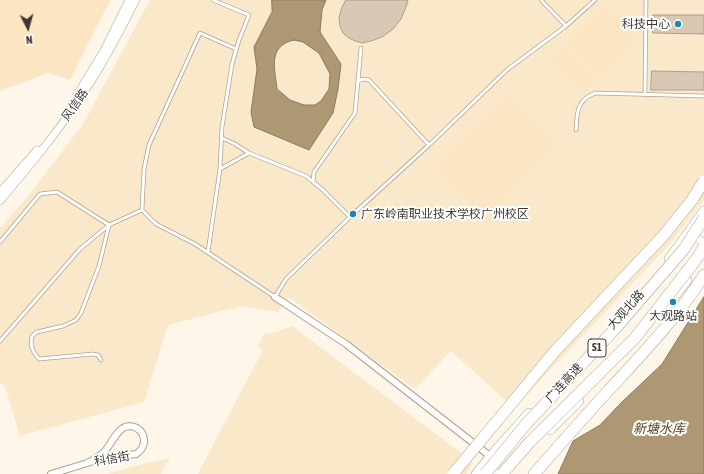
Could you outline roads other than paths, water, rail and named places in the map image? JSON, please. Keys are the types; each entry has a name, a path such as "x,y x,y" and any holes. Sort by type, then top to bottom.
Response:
{"highway":[{"path":"453,474 555,351 663,236 692,200 704,181"},
{"name":"广连高速","path":"485,474 527,423 615,329 684,249 704,218"},
{"name":"广连高速","path":"502,474 529,443 635,338 704,248"},
{"path":"534,474 657,338 691,295 704,275"}],"main road":[{"name":"大观北路","path":"476,474 490,456 532,410 602,338 649,286 704,211"},
{"path":"507,474 513,466 643,335 674,297 704,256"}],"street":[{"name":"风信路","path":"0,192 47,136 77,95 102,52 129,0"},
{"name":"风信路","path":"0,201 40,152 82,96 103,62 136,0"},
{"path":"688,234 704,242"},
{"path":"688,234 704,248"},
{"path":"275,297 346,344 490,456"},
{"name":"科信街","path":"51,474 104,458 136,454 143,446 144,442 142,433 132,426 122,429 103,452 87,463"}],"lane":[{"path":"208,252 220,169 222,127 232,64 249,15 213,0"},
{"path":"541,0 566,26"},
{"path":"236,49 200,33 149,145 144,169 142,210 156,224 195,244 275,297 286,279 508,69 566,26 595,0"},
{"path":"645,94 646,0"},
{"path":"313,182 314,172 355,113 361,48"},
{"path":"358,81 363,79 369,80 429,145"},
{"path":"576,130 579,106 585,98 594,93 704,96"},
{"path":"222,138 249,153 306,176 323,190 350,217"},
{"path":"220,169 249,153"},
{"path":"0,242 40,194 57,192 109,224"},
{"path":"0,341 80,249 109,224 142,210"},
{"path":"101,360 98,355 93,354 39,359 35,354 31,343 32,336 38,332 63,326 76,320 81,313 99,266 109,224"}],"water":[{"path":"272,0 326,0 322,10 320,32 341,64 333,113 309,150 254,127 251,112 257,69 254,47 272,12","holes":["294,40 303,42 319,53 330,74 329,89 321,101 315,105 304,105 290,100 277,89 274,66 276,53 285,43"]},
{"name":"新塘水库","path":"704,297 704,474 558,474 573,441 600,425 662,364"}],"place":[{"name":"科技中心","path":"678,24"},
{"name":"广东岭南职业技术学校广州校区","path":"353,214"},
{"name":"大观路站","path":"673,302"}]}
